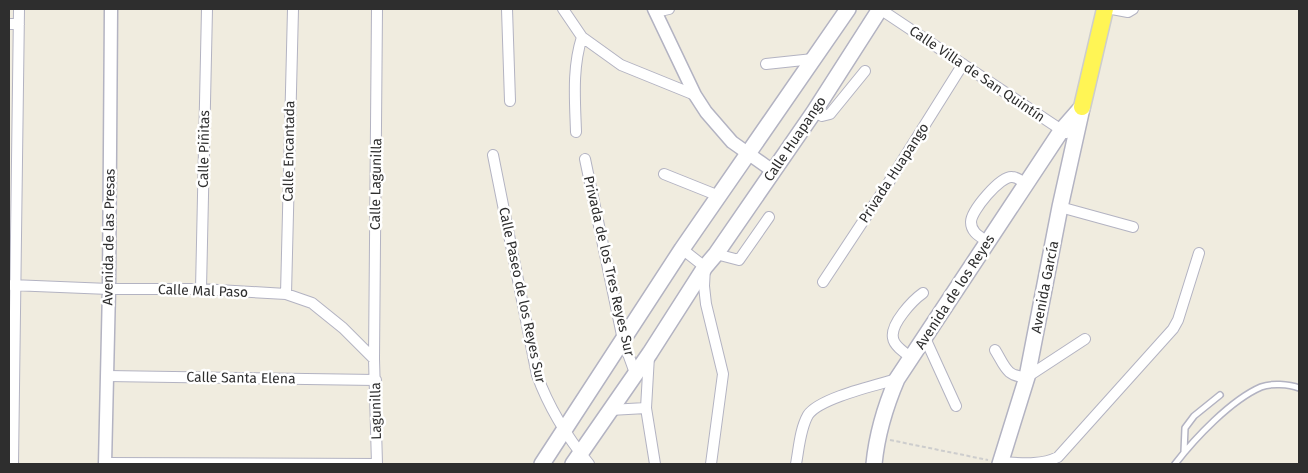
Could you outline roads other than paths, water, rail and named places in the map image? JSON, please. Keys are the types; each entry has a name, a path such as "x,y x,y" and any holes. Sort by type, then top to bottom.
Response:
{"main road":[{"path":"542,464 682,249 848,9"},
{"name":"Calle Huapango","path":"581,461 610,410 650,353 705,266 716,254 814,112 880,9"},
{"name":"Avenida García","path":"1000,463 1027,377 1060,207 1105,9"},
{"name":"Avenida García","path":"1061,130 1082,107"},
{"name":"Avenida de los Reyes","path":"874,464 882,416 897,378 1061,130"}],"street":[{"path":"12,462 14,24 19,9"},
{"name":"Avenida de las Presas","path":"105,463 109,289 111,9"},
{"name":"Calle Piñitas","path":"201,289 207,9"},
{"name":"Calle Encantada","path":"286,294 292,9"},
{"name":"Calle Lagunilla","path":"374,359 378,9"},
{"path":"507,9 510,101"},
{"path":"563,9 582,37 621,65 695,95"},
{"path":"669,9 655,10 695,95 716,125 732,142 773,171"},
{"name":"Calle Villa de San Quintín","path":"880,9 1075,140"},
{"path":"1112,9 1128,12 1133,9"},
{"path":"576,132 575,69 582,37"},
{"path":"766,64 812,59"},
{"name":"Privada Huapango","path":"823,282 964,64"},
{"path":"814,112 822,116 830,114 865,71"},
{"name":"Calle Paseo de los Reyes Sur","path":"493,155 532,355 543,391 581,461"},
{"name":"Privada de los Tres Reyes Sur","path":"585,159 623,340 635,373"},
{"path":"664,174 720,196"},
{"path":"988,242 973,230 971,222 973,216 996,184 1004,179 1012,177 1026,184"},
{"path":"1060,207 1133,228"},
{"path":"716,254 739,260 769,217"},
{"path":"682,249 705,266 704,286 706,304 723,374 711,464"},
{"path":"1000,463 1049,462 1058,457 1173,329 1178,320 1199,252"},
{"name":"Calle Mal Paso","path":"12,285 109,289 201,289 286,294 312,303 343,328 374,359"},
{"path":"912,358 897,346 892,338 894,330 905,310 923,293"},
{"path":"925,338 956,406"},
{"path":"995,350 1009,373 1017,377 1027,377 1085,339"},
{"path":"650,353 646,408 655,464"},
{"name":"Lagunilla","path":"374,359 377,464"},
{"name":"Calle Santa Elena","path":"107,376 376,380"},
{"path":"796,464 804,424 810,413 819,405 831,399 897,378"},
{"path":"610,410 646,408"},
{"path":"105,463 377,464"}],"lane":[{"path":"1175,464 1184,452 1231,405 1263,386 1291,385 1299,388"},
{"path":"1184,452 1185,428 1194,416 1220,395"}]}
